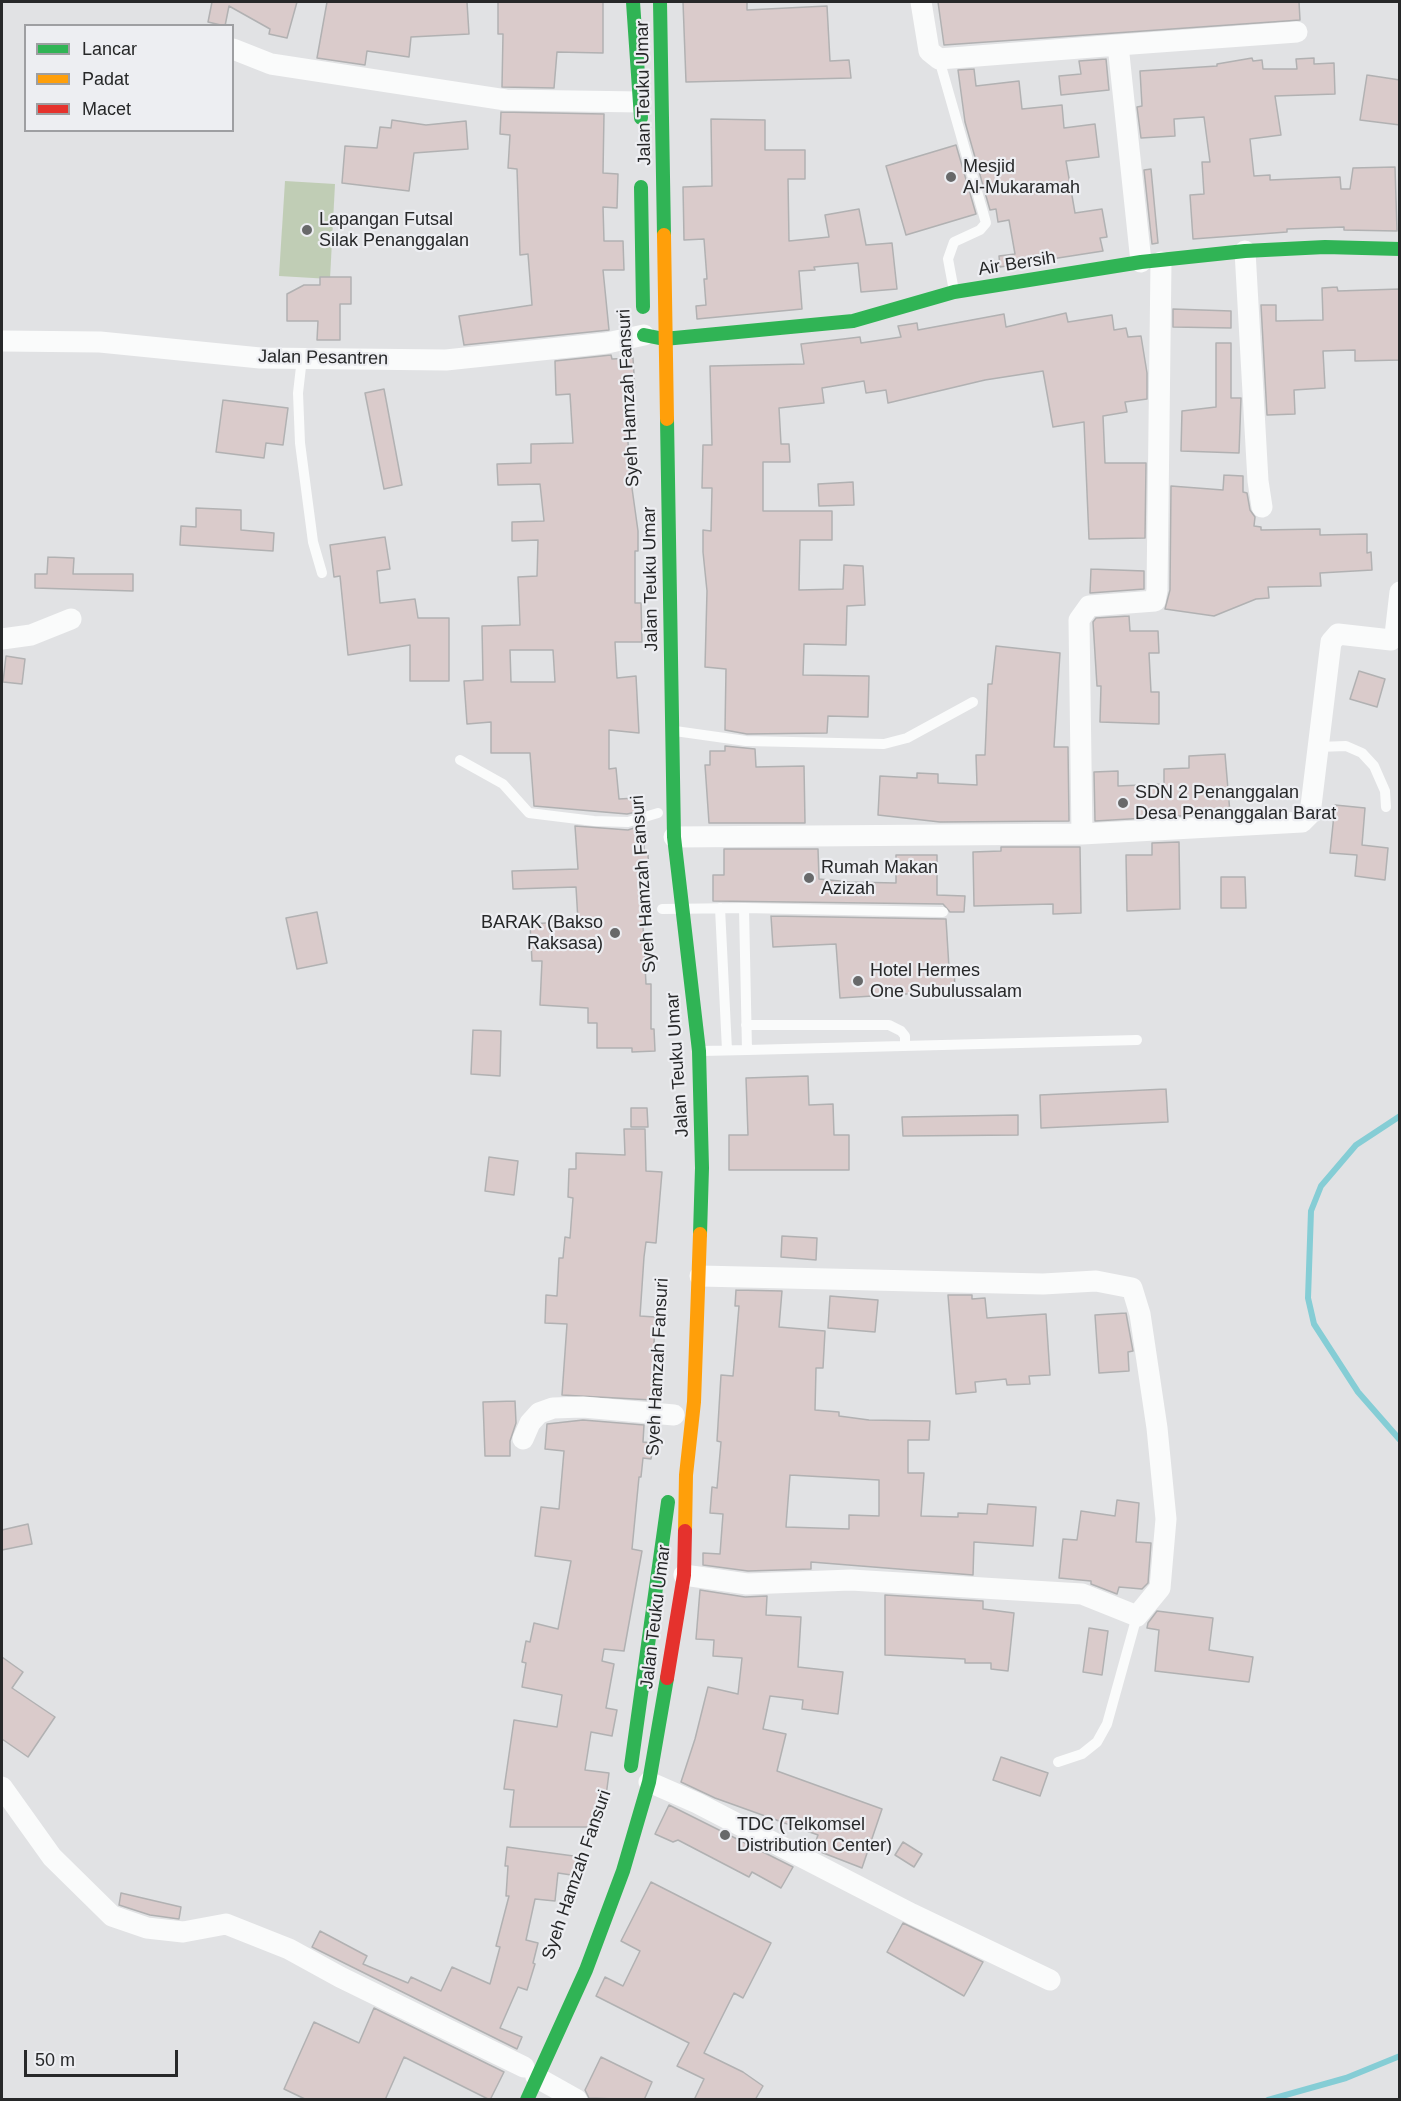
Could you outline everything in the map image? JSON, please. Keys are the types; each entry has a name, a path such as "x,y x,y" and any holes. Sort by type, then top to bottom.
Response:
{"main road":[{"path":"633,2 641,102 641,137"},
{"name":"Jalan Teuku Umar","path":"527,2100 527,2070 586,1970 623,1870 639,1781 684,1575 686,1475 694,1402 700,1276 702,1168 699,1051 682,909 662,819 672,731 651,341 660,2"},
{"name":"Syeh Hamzah Fansuri","path":"641,173 640,255 651,341"},
{"name":"Air Bersih","path":"651,341 853,321 954,292 1151,262 1245,251 1325,247 1400,249"},
{"name":"Syeh Hamzah Fansuri","path":"639,1781 669,1492"}],"street":[{"path":"921,2 929,51 939,59 1297,32"},
{"path":"1082,834 1079,620 1089,606 1155,600 1157,590 1151,262 1118,45"},
{"path":"234,49 271,64 506,100 641,102"},
{"path":"1245,251 1258,481 1262,507"},
{"name":"Jalan Pesantren","path":"2,341 100,342 260,358 446,360 607,343 651,341"},
{"path":"662,819 1082,834 1302,822 1310,814 1331,642 1338,634 1391,640 1395,635 1400,592"},
{"path":"2,639 31,635 71,619"},
{"path":"684,1575 747,1584 851,1580 1082,1594 1137,1616 1160,1588 1166,1519 1156,1417 1140,1314 1132,1288 1096,1281 1043,1284 700,1276"},
{"path":"523,1439 530,1423 539,1413 553,1408 583,1407 674,1415"},
{"path":"639,1781 707,1808 912,1914 1050,1980"},
{"path":"2,1787 52,1857 112,1916 147,1928 183,1932 226,1924 289,1949 340,1977 527,2070 578,2100"}],"lane":[{"path":"939,59 986,223 980,230 954,242 948,259 954,292"},
{"path":"302,358 298,393 300,443 313,542 322,573"},
{"path":"672,731 746,741 884,744 907,738 973,702"},
{"path":"1318,747 1346,746 1362,753 1374,766 1385,791 1386,807"},
{"path":"460,760 503,784 529,813 594,821 628,822 662,819"},
{"path":"720,908 727,1050"},
{"path":"662,909 744,908 943,912"},
{"path":"744,908 747,1050"},
{"path":"746,1025 889,1025 901,1031 905,1036 905,1045"},
{"path":"699,1051 1137,1040"},
{"path":"1058,1762 1082,1754 1097,1742 1107,1724 1137,1616"}],"green space":[{"name":"Lapangan Futsal Silak Penanggalan","path":"285,181 335,184 330,279 279,276"}],"building":[{"path":"212,2 297,2 287,38 269,34 270,29 229,6 225,24 208,22"},
{"path":"327,2 467,2 469,34 411,37 409,57 367,51 365,65 317,58"},
{"path":"498,2 603,2 603,53 557,52 554,88 502,87 503,34 498,34"},
{"path":"683,2 747,2 747,10 827,6 830,61 849,60 851,78 686,82"},
{"path":"938,2 1299,2 1300,20 944,45"},
{"path":"1252,58 1253,61 1262,60 1263,69 1297,69 1296,59 1314,58 1314,64 1334,63 1335,94 1275,96 1281,135 1250,139 1254,176 1270,175 1270,180 1340,177 1341,189 1350,189 1353,168 1395,167 1397,231 1344,230 1344,227 1287,229 1287,232 1193,239 1190,195 1204,194 1202,162 1210,162 1204,117 1174,119 1175,136 1141,138 1137,107 1142,106 1140,71 1217,66 1217,64"},
{"path":"1106,59 1109,90 1061,95 1059,76 1081,74 1079,61"},
{"path":"974,69 976,86 1019,81 1022,109 1062,105 1064,128 1095,124 1099,157 1066,161 1075,213 1102,209 1107,237 1100,238 1103,251 1000,267 999,256 1015,254 1009,220 998,222 996,209 990,210 965,122 958,70"},
{"path":"1367,75 1400,80 1400,125 1360,120"},
{"path":"501,112 604,114 603,173 618,174 617,208 603,207 604,241 623,241 624,270 603,270 609,330 464,345 459,316 532,305 528,254 520,255 517,169 508,168 510,135 500,134"},
{"path":"711,119 765,120 765,150 805,150 805,179 788,179 789,241 829,237 825,215 859,209 866,245 892,243 897,289 861,292 858,263 814,267 815,270 799,271 802,309 697,319 696,306 706,305 704,239 684,240 683,187 712,186"},
{"path":"392,120 426,125 466,121 468,149 414,153 409,191 342,183 345,146 377,148 380,127 391,128"},
{"path":"956,145 976,214 906,235 886,166"},
{"path":"1151,169 1158,243 1152,244 1144,170"},
{"path":"320,277 351,277 351,304 340,304 340,340 317,340 318,321 287,321 287,294 304,285 320,285"},
{"path":"1337,287 1338,291 1400,289 1400,360 1355,361 1355,350 1323,351 1325,388 1294,390 1295,414 1267,415 1261,305 1276,305 1276,321 1323,320 1322,288"},
{"path":"1173,309 1231,311 1231,328 1173,327"},
{"path":"1066,313 1068,322 1112,315 1114,330 1126,328 1128,337 1141,336 1147,373 1147,399 1125,402 1127,412 1103,416 1105,463 1146,463 1145,538 1089,539 1084,422 1053,427 1043,371 985,380 888,403 886,390 866,393 864,381 822,388 824,403 779,408 781,444 789,444 790,462 763,462 763,511 832,511 832,540 800,540 799,590 843,589 844,565 863,566 865,605 847,606 846,645 804,644 803,675 869,676 868,717 828,716 827,733 747,734 725,730 726,669 705,667 707,591 703,530 711,531 712,488 702,488 703,445 712,445 710,366 804,364 801,344 860,337 861,343 901,337 898,326 917,323 918,330 1004,314 1006,327"},
{"path":"1216,343 1231,343 1231,398 1241,398 1239,453 1181,451 1182,411 1216,407"},
{"path":"611,355 612,359 633,358 635,391 624,391 631,481 638,531 638,551 635,551 635,603 641,603 642,642 615,642 617,678 636,676 639,733 609,730 609,769 616,768 619,799 636,798 637,812 627,814 534,806 530,753 491,753 491,722 467,724 464,681 483,680 482,626 520,625 518,577 537,576 538,540 512,541 512,522 544,521 540,484 498,485 497,464 531,463 531,444 573,443 570,394 556,395 555,361","holes":["510,650 553,650 555,682 511,682"]},
{"path":"384,389 402,485 384,489 365,393"},
{"path":"223,400 288,408 283,445 266,443 264,458 216,452"},
{"path":"1224,475 1243,476 1243,492 1247,493 1250,510 1255,517 1254,526 1261,527 1261,530 1320,529 1320,535 1367,534 1367,553 1371,552 1372,570 1320,573 1321,586 1268,587 1269,598 1256,599 1214,616 1165,609 1170,590 1171,486 1223,490"},
{"path":"853,482 854,505 819,506 818,484"},
{"path":"196,508 241,510 241,530 274,533 273,551 180,545 181,526 196,527"},
{"path":"385,537 390,569 377,571 380,603 415,599 418,618 449,618 449,681 410,681 410,645 348,655 340,576 334,577 330,545"},
{"path":"48,557 74,558 73,574 133,574 133,591 35,588 35,574 47,574"},
{"path":"1091,569 1144,571 1144,589 1090,593"},
{"path":"1129,616 1130,631 1158,631 1159,653 1149,653 1151,692 1159,692 1159,724 1100,722 1101,686 1097,686 1093,622 1096,618"},
{"path":"996,646 1060,653 1054,747 1068,747 1069,821 940,822 878,815 880,776 917,778 917,773 938,774 938,783 977,785 976,755 985,755 988,684 992,684"},
{"path":"6,656 25,659 22,684 3,682"},
{"path":"1359,671 1385,679 1377,707 1350,699"},
{"path":"725,746 755,749 756,767 804,766 805,823 709,823 705,765 710,765 710,751 725,751"},
{"path":"1225,754 1230,813 1095,821 1094,772 1118,771 1118,786 1164,784 1164,769 1189,768 1189,756"},
{"path":"1335,805 1365,808 1362,845 1388,848 1385,880 1355,876 1357,855 1330,853"},
{"path":"575,826 628,830 637,827 637,832 644,832 644,854 648,854 650,907 642,907 646,984 651,984 651,1029 654,1029 655,1051 632,1052 632,1048 597,1048 597,1023 588,1023 588,1008 540,1005 542,961 532,961 530,924 578,921 576,887 513,889 512,871 578,869"},
{"path":"1179,842 1180,909 1127,911 1126,855 1152,855 1152,843"},
{"path":"1001,847 1080,847 1081,913 1053,914 1053,904 974,906 973,852 1001,851"},
{"path":"724,849 818,849 819,879 850,882 896,883 896,855 937,855 937,895 965,896 964,912 950,912 943,904 713,901 713,875 724,875"},
{"path":"1221,877 1245,877 1246,908 1221,908"},
{"path":"317,912 327,963 297,969 286,918"},
{"path":"771,916 946,919 949,968 954,968 955,991 840,998 836,944 773,947"},
{"path":"473,1030 501,1031 500,1076 471,1074"},
{"path":"808,1076 809,1105 833,1104 834,1135 849,1135 849,1170 729,1170 729,1135 748,1135 746,1078"},
{"path":"1166,1089 1168,1122 1041,1128 1040,1095"},
{"path":"631,1108 647,1108 648,1127 631,1127"},
{"path":"1018,1115 1018,1135 903,1136 902,1117"},
{"path":"624,1129 645,1129 646,1171 662,1172 656,1243 646,1242 640,1316 655,1317 652,1400 562,1395 567,1324 545,1323 546,1295 557,1296 559,1258 563,1258 565,1237 570,1238 573,1198 568,1197 569,1169 576,1169 576,1153 625,1155"},
{"path":"489,1157 518,1161 514,1195 485,1191"},
{"path":"782,1236 817,1238 816,1260 781,1257"},
{"path":"736,1290 782,1291 779,1327 825,1331 823,1368 816,1368 815,1410 839,1412 839,1416 869,1420 930,1421 929,1440 908,1440 908,1473 924,1473 921,1516 958,1517 958,1513 987,1514 988,1504 1036,1507 1033,1546 974,1542 973,1575 811,1562 811,1569 748,1571 703,1565 703,1553 720,1554 723,1514 710,1513 712,1487 717,1488 721,1442 717,1441 721,1375 733,1376 739,1306 735,1306","holes":["790,1475 879,1480 879,1516 849,1515 849,1529 786,1527"]},
{"path":"948,1295 972,1295 972,1299 985,1298 987,1318 1046,1314 1050,1375 1029,1376 1030,1384 1007,1385 1006,1379 975,1382 976,1392 956,1394"},
{"path":"830,1296 878,1300 875,1332 828,1328"},
{"path":"1126,1313 1133,1351 1128,1352 1129,1371 1099,1373 1095,1315"},
{"path":"515,1401 516,1423 510,1441 510,1456 485,1456 483,1402"},
{"path":"583,1420 644,1425 643,1442 653,1443 651,1459 643,1458 641,1477 639,1477 632,1549 642,1551 624,1651 604,1649 602,1661 614,1664 606,1708 617,1710 612,1736 591,1732 585,1770 609,1773 606,1796 601,1795 600,1827 510,1827 514,1790 504,1789 514,1720 557,1727 562,1695 522,1687 526,1663 522,1662 526,1641 530,1642 534,1623 558,1629 571,1561 535,1556 541,1507 559,1509 564,1451 545,1449 547,1424"},
{"path":"1117,1500 1139,1503 1136,1542 1151,1543 1148,1583 1142,1589 1119,1587 1117,1594 1091,1584 1091,1581 1059,1578 1063,1539 1077,1540 1081,1511 1115,1516"},
{"path":"28,1524 32,1544 2,1550 2,1530"},
{"path":"700,1590 745,1597 767,1596 766,1615 801,1617 798,1667 843,1672 838,1714 802,1709 803,1700 770,1696 763,1729 786,1734 777,1771 882,1809 862,1868 813,1849 818,1835 715,1798 681,1782 708,1687 738,1694 742,1658 713,1656 714,1640 696,1639"},
{"path":"885,1595 983,1601 983,1609 1014,1613 1008,1671 991,1669 991,1663 965,1663 965,1659 885,1655"},
{"path":"1157,1611 1213,1618 1209,1650 1253,1657 1249,1682 1155,1671 1159,1630 1147,1628"},
{"path":"1089,1628 1108,1631 1102,1675 1083,1672"},
{"path":"2,1657 23,1672 12,1688 55,1717 28,1757 2,1739"},
{"path":"1001,1757 1048,1773 1040,1796 993,1780"},
{"path":"669,1805 793,1867 781,1888 752,1872 749,1877 678,1840 673,1842 655,1834"},
{"path":"903,1842 922,1854 914,1867 895,1855"},
{"path":"507,1847 581,1857 578,1876 558,1873 555,1901 535,1899 526,1940 538,1943 533,1963 535,1964 527,1990 518,1987 500,2028 522,2037 517,2049 312,1947 320,1931 367,1956 363,1964 408,1983 411,1977 441,1991 452,1967 490,1984 500,1947 496,1946 509,1896 506,1896"},
{"path":"651,1882 771,1943 743,1998 734,1993 704,2053 743,2072 763,2086 755,2100 694,2100 704,2079 677,2066 689,2043 596,1996 605,1977 623,1986 640,1951 621,1941"},
{"path":"121,1893 181,1907 179,1919 150,1915 119,1905"},
{"path":"903,1923 983,1962 964,1996 887,1952"},
{"path":"374,2008 504,2072 490,2100 404,2057 385,2100 307,2100 284,2089 314,2022 359,2043"},
{"path":"601,2057 652,2082 644,2100 589,2098 585,2090"}],"waterway":[{"path":"1400,1116 1356,1145 1321,1186 1311,1211 1308,1298 1314,1324 1358,1392 1400,1440"},
{"path":"1268,2100 1346,2078 1400,2056"}],"traffic: fast":[{"path":"633,2 641,118"},
{"path":"660,2 664,235"},
{"path":"641,187 643,307"},
{"path":"644,335 664,339 853,321 954,292 1141,262 1245,251 1325,247 1400,249"},
{"path":"667,419 674,837 699,1051 702,1168 700,1234"},
{"path":"631,1766 668,1502"},
{"path":"527,2100 586,1970 623,1871 649,1782 667,1678"}],"traffic: slow":[{"path":"664,235 667,419"},
{"path":"685,1531 686,1475 694,1402 700,1234"}],"traffic: jam":[{"path":"667,1678 684,1575 685,1531"}],"place":[{"name":"Mesjid Al-Mukaramah","path":"951,177"},
{"name":"Lapangan Futsal Silak Penanggalan","path":"307,230"},
{"name":"SDN 2 Penanggalan Desa Penanggalan Barat","path":"1123,803"},
{"name":"Rumah Makan Azizah","path":"809,878"},
{"name":"BARAK (Bakso Raksasa)","path":"615,933"},
{"name":"Hotel Hermes One Subulussalam","path":"858,981"},
{"name":"TDC (Telkomsel Distribution Center)","path":"725,1835"}]}
